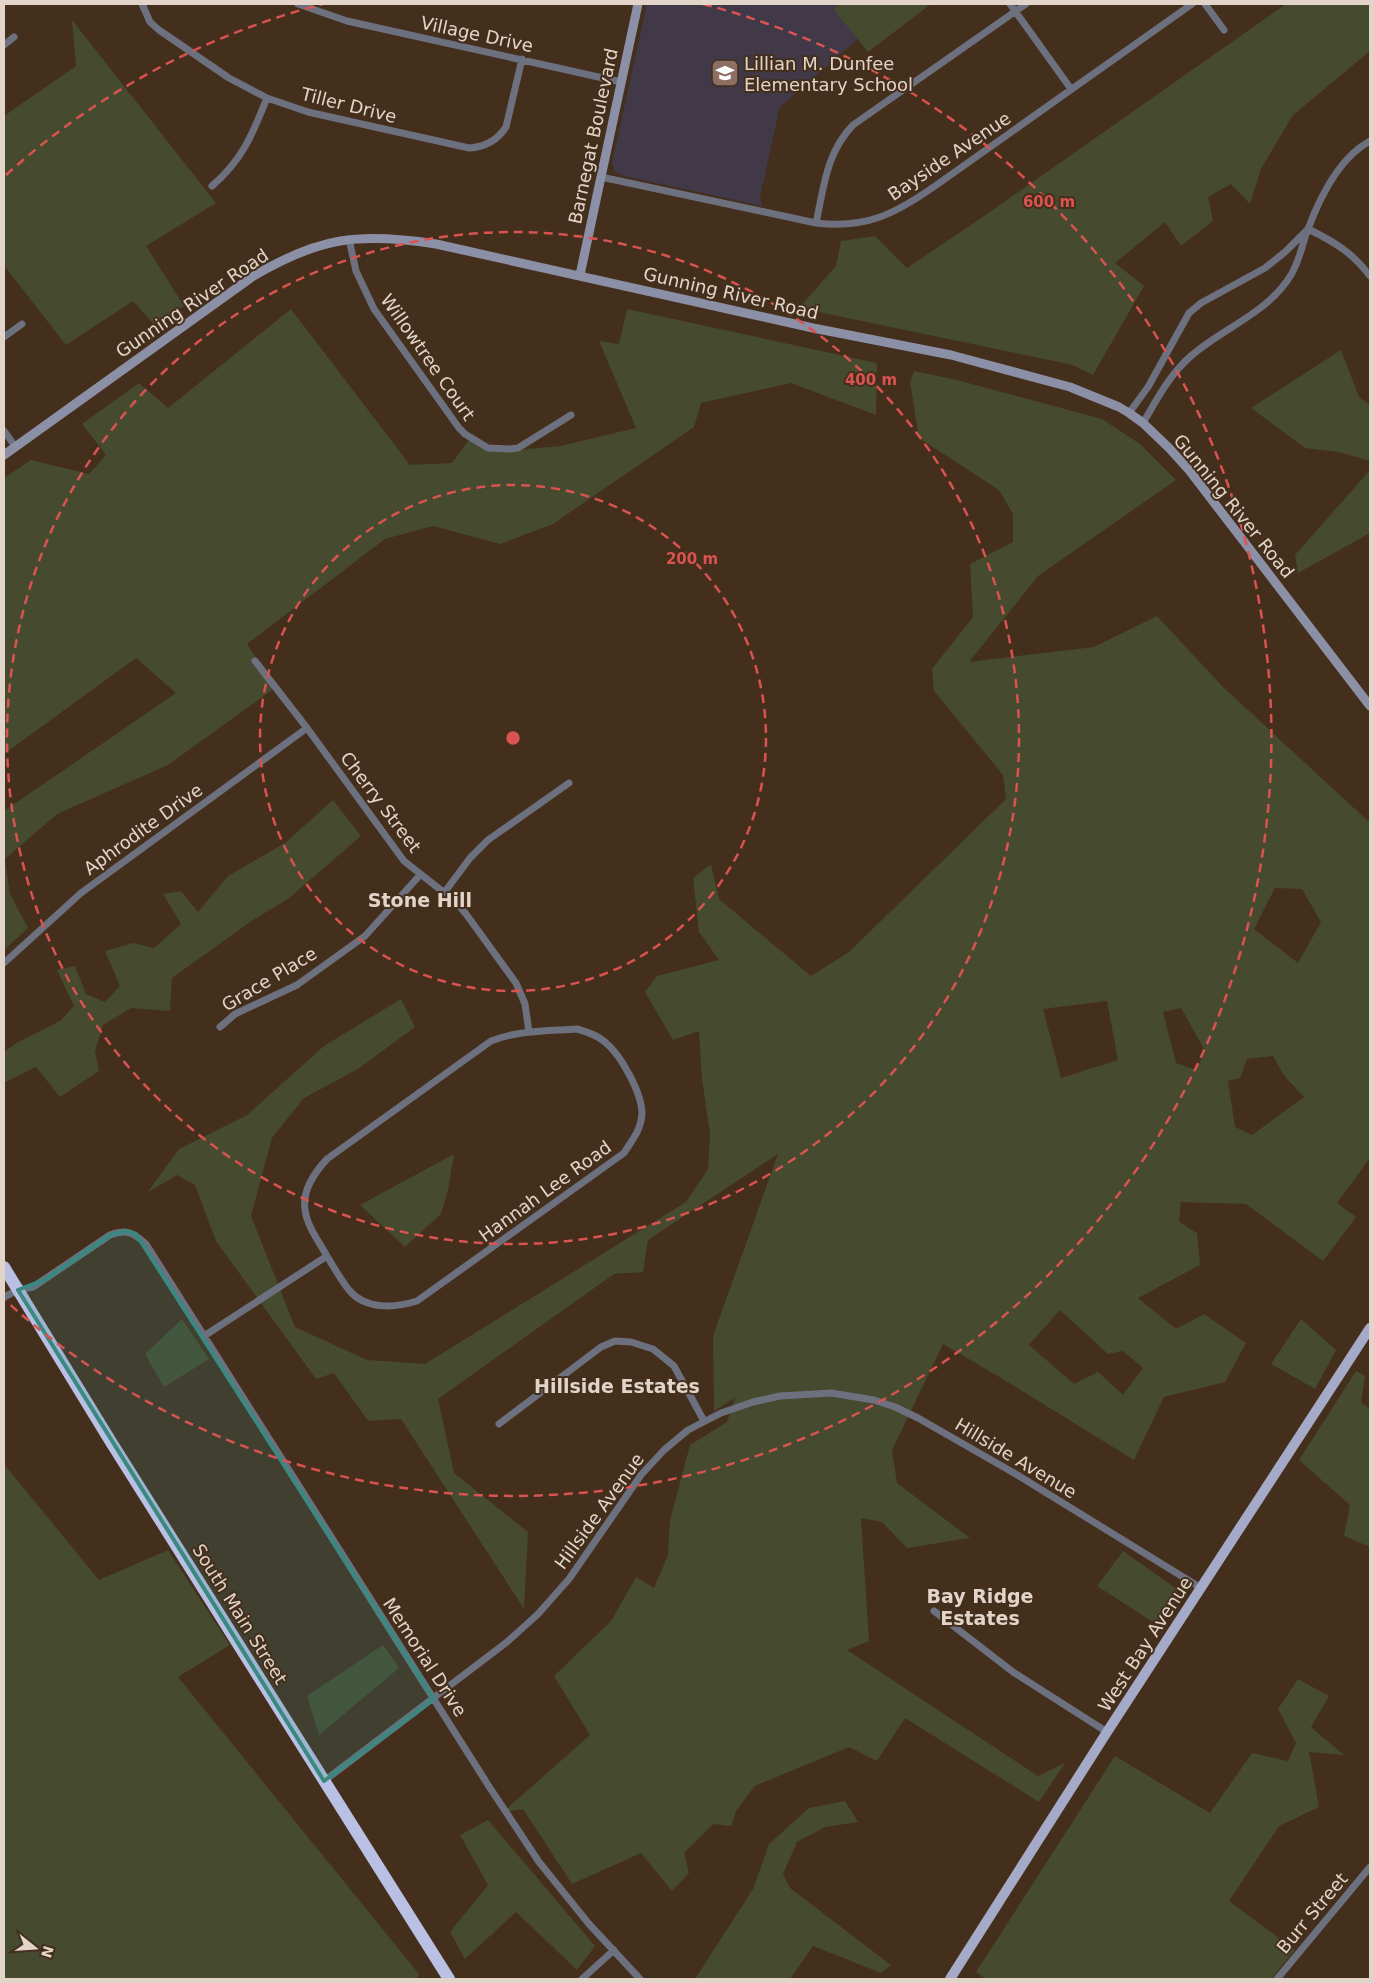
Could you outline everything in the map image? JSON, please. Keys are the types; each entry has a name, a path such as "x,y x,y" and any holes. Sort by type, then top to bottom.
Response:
{"highway":[{"name":"South Main Street","path":"4,1267 449,1979"}],"main road":[{"name":"West Bay Avenue","path":"950,1979 1107,1732 1370,1328"}],"street":[{"name":"Tiller Drive","path":"142,4 150,22 159,30 229,78 267,98 317,114 470,148 492,142 501,135 506,127 522,59"},
{"name":"Village Drive","path":"298,4 347,21 621,82"},
{"name":"Barnegat Boulevard","path":"580,275 638,4"},
{"path":"1010,4 1071,89"},
{"path":"816,223 830,160 839,141 853,125 1026,4"},
{"name":"Bayside Avenue","path":"601,177 816,223 857,224 879,219 896,212 936,186 1192,4"},
{"path":"1205,4 1224,30"},
{"path":"4,45 14,37"},
{"path":"212,186 225,175 245,149 267,98"},
{"path":"1143,423 1166,384 1192,355 1259,309 1278,292 1291,274 1303,248 1308,229 1339,167 1360,146 1370,141"},
{"path":"1308,229 1335,242 1354,256 1370,276"},
{"path":"1129,413 1148,387 1189,313 1201,303 1265,268 1286,252 1308,229"},
{"name":"Gunning River Road","path":"4,455 252,278 306,250 322,244 363,237 411,240 580,275 813,328 951,354 1070,387 1119,407 1143,423 1189,470 1370,706"},
{"name":"Willowtree Court","path":"349,239 356,271 374,309 465,434 488,448 518,448 571,415"},
{"path":"4,337 22,324"},
{"path":"4,431 15,446"},
{"name":"Cherry Street","path":"255,661 307,728 404,861 456,902 516,982 525,1004 530,1032"},
{"name":"Aphrodite Drive","path":"4,963 81,893 307,728"},
{"path":"444,893 470,858 488,840 569,783"},
{"name":"Grace Place","path":"220,1027 235,1014 296,985 364,936 420,875"},
{"name":"Hannah Lee Road","path":"577,1029 590,1032 606,1043 617,1056 640,1095 642,1114 638,1132 624,1153 417,1301 390,1307 363,1300 350,1292 327,1256 310,1227 304,1210 306,1195 316,1170 327,1159 491,1041 507,1035 577,1029"},
{"name":"Memorial Drive","path":"4,1297 18,1290 32,1287 110,1235 125,1231 136,1234 146,1244 539,1862 589,1924 640,1979"},
{"path":"204,1336 327,1256"},
{"path":"499,1424 601,1347 615,1341 631,1342 652,1349 674,1366 704,1421"},
{"name":"Hillside Avenue","path":"324,1781 507,1642 538,1614 569,1579 641,1474 664,1450 688,1430 704,1421 721,1412 753,1402 798,1393 831,1392 874,1400 918,1418 1201,1588"},
{"path":"934,1611 1013,1672 1107,1732"},
{"name":"Burr Street","path":"1277,1979 1370,1867"},
{"path":"582,1979 614,1950"}],"highlighted area":[{"path":"125,1231 136,1234 434,1699 324,1781 18,1290 46,1279 110,1235"}],"shaded area":[{"name":"Lillian M. Dunfee Elementary School","path":"647,4 839,4 835,11 858,39 780,107 760,197 762,206 624,176 615,172 612,163"}],"green space":[{"path":"839,4 931,4 868,52 834,10"},
{"path":"1286,4 1370,4 1370,51 1293,115 1261,169 1250,204 1231,184 1208,197 1213,221 1181,246 1165,222 1115,263 1144,286 1093,375 1073,365 799,308 836,266 841,241 875,236 907,268"},
{"path":"72,20 216,203 146,246 184,306 156,327 133,301 66,345 6,268 4,269 4,116 76,66"},
{"path":"291,309 410,465 452,463 469,440 507,451 560,446 636,428 599,341 619,344 627,309 877,363 876,415 791,383 701,403 694,427 553,524 500,544 433,526 385,539 247,644 276,687 168,765 57,814 5,859 10,894 28,928 4,950 4,811 176,693 136,658 4,754 4,478 31,460 89,474 106,455 82,424 139,383 168,408"},
{"path":"1341,350 1359,397 1370,405 1370,461 1339,452 1305,448 1251,408"},
{"path":"914,371 957,380 1102,419 1140,444 1176,480 1038,576 969,662 1094,647 1157,616 1223,687 1368,821 1370,819 1370,1158 1337,1203 1356,1217 1323,1261 1246,1204 1181,1202 1179,1222 1197,1233 1200,1265 1138,1298 1176,1329 1204,1314 1246,1343 1225,1382 1164,1397 1134,1460 943,1344 892,1450 897,1483 970,1538 907,1548 882,1522 861,1518 869,1641 847,1650 1038,1776 1065,1763 1039,1802 905,1718 877,1761 849,1747 755,1786 736,1811 731,1826 713,1824 684,1853 689,1873 672,1891 641,1853 572,1884 523,1809 503,1812 590,1735 554,1676 611,1621 636,1577 654,1588 668,1555 670,1520 690,1445 727,1422 735,1398 714,1411 713,1336 778,1154 648,1240 643,1272 614,1274 438,1399 454,1473 528,1532 524,1609 401,1419 368,1421 334,1373 316,1379 216,1241 195,1185 177,1175 147,1193 179,1149 247,1115 324,1046 401,999 415,1027 358,1069 304,1098 272,1138 251,1216 295,1327 367,1360 425,1364 686,1202 708,1169 710,1134 702,1079 699,1031 673,1040 645,992 657,976 719,960 699,932 693,878 711,864 719,899 811,976 849,952 1006,799 1003,775 934,691 932,669 973,617 970,564 1013,542 1013,514 999,490 919,438 910,382","holes":["1275,888 1302,889 1321,922 1298,963 1254,929","1107,1001 1118,1060 1061,1078 1043,1009","1181,1008 1205,1051 1196,1070 1176,1063 1163,1012","1273,1056 1285,1077 1304,1097 1252,1135 1235,1127 1228,1081 1240,1078 1247,1059","1060,1310 1108,1354 1123,1351 1143,1368 1123,1395 1098,1372 1074,1384 1029,1345"]},
{"path":"1370,470 1370,533 1298,573 1295,555"},
{"path":"333,800 361,836 288,899 253,920 172,978 170,1011 131,1008 103,1025 95,1051 99,1071 60,1097 36,1067 4,1083 4,1052 18,1042 60,1021 74,1006 57,970 75,966 86,994 105,1002 120,986 105,951 133,943 154,948 181,924 163,894 181,891 198,912 228,876 285,843"},
{"path":"454,1154 448,1190 441,1214 405,1247 360,1205"},
{"path":"182,1319 209,1359 164,1387 145,1354"},
{"path":"1301,1319 1336,1350 1315,1389 1271,1364"},
{"path":"1356,1371 1365,1376 1361,1402 1370,1410 1370,1547 1344,1536 1350,1505 1299,1460"},
{"path":"4,1464 99,1580 168,1550 230,1645 178,1677 419,1974 417,1979 4,1979"},
{"path":"1123,1551 1178,1590 1159,1626 1097,1586"},
{"path":"383,1645 399,1668 319,1735 307,1696"},
{"path":"1298,1679 1329,1696 1311,1727 1344,1755 1309,1752 1319,1807 1279,1826 1229,1901 1295,1950 1271,1979 986,1979 976,1972 1115,1756 1210,1813 1252,1753 1288,1761 1296,1743 1278,1709"},
{"path":"845,1801 858,1822 825,1827 797,1842 783,1874 790,1888 891,1965 881,1973 813,1946 790,1979 695,1979 753,1889 769,1844 809,1808"},
{"path":"488,1820 595,1946 577,1970 516,1912 465,1959 450,1932 488,1885 460,1835"}],"place":[{"name":"Lillian M. Dunfee Elementary School","path":"725,73"}],"district":[{"name":"Stone Hill","path":"420,900"},
{"name":"Hillside Estates","path":"617,1386"},
{"name":"Bay Ridge Estates","path":"980,1607"}]}
